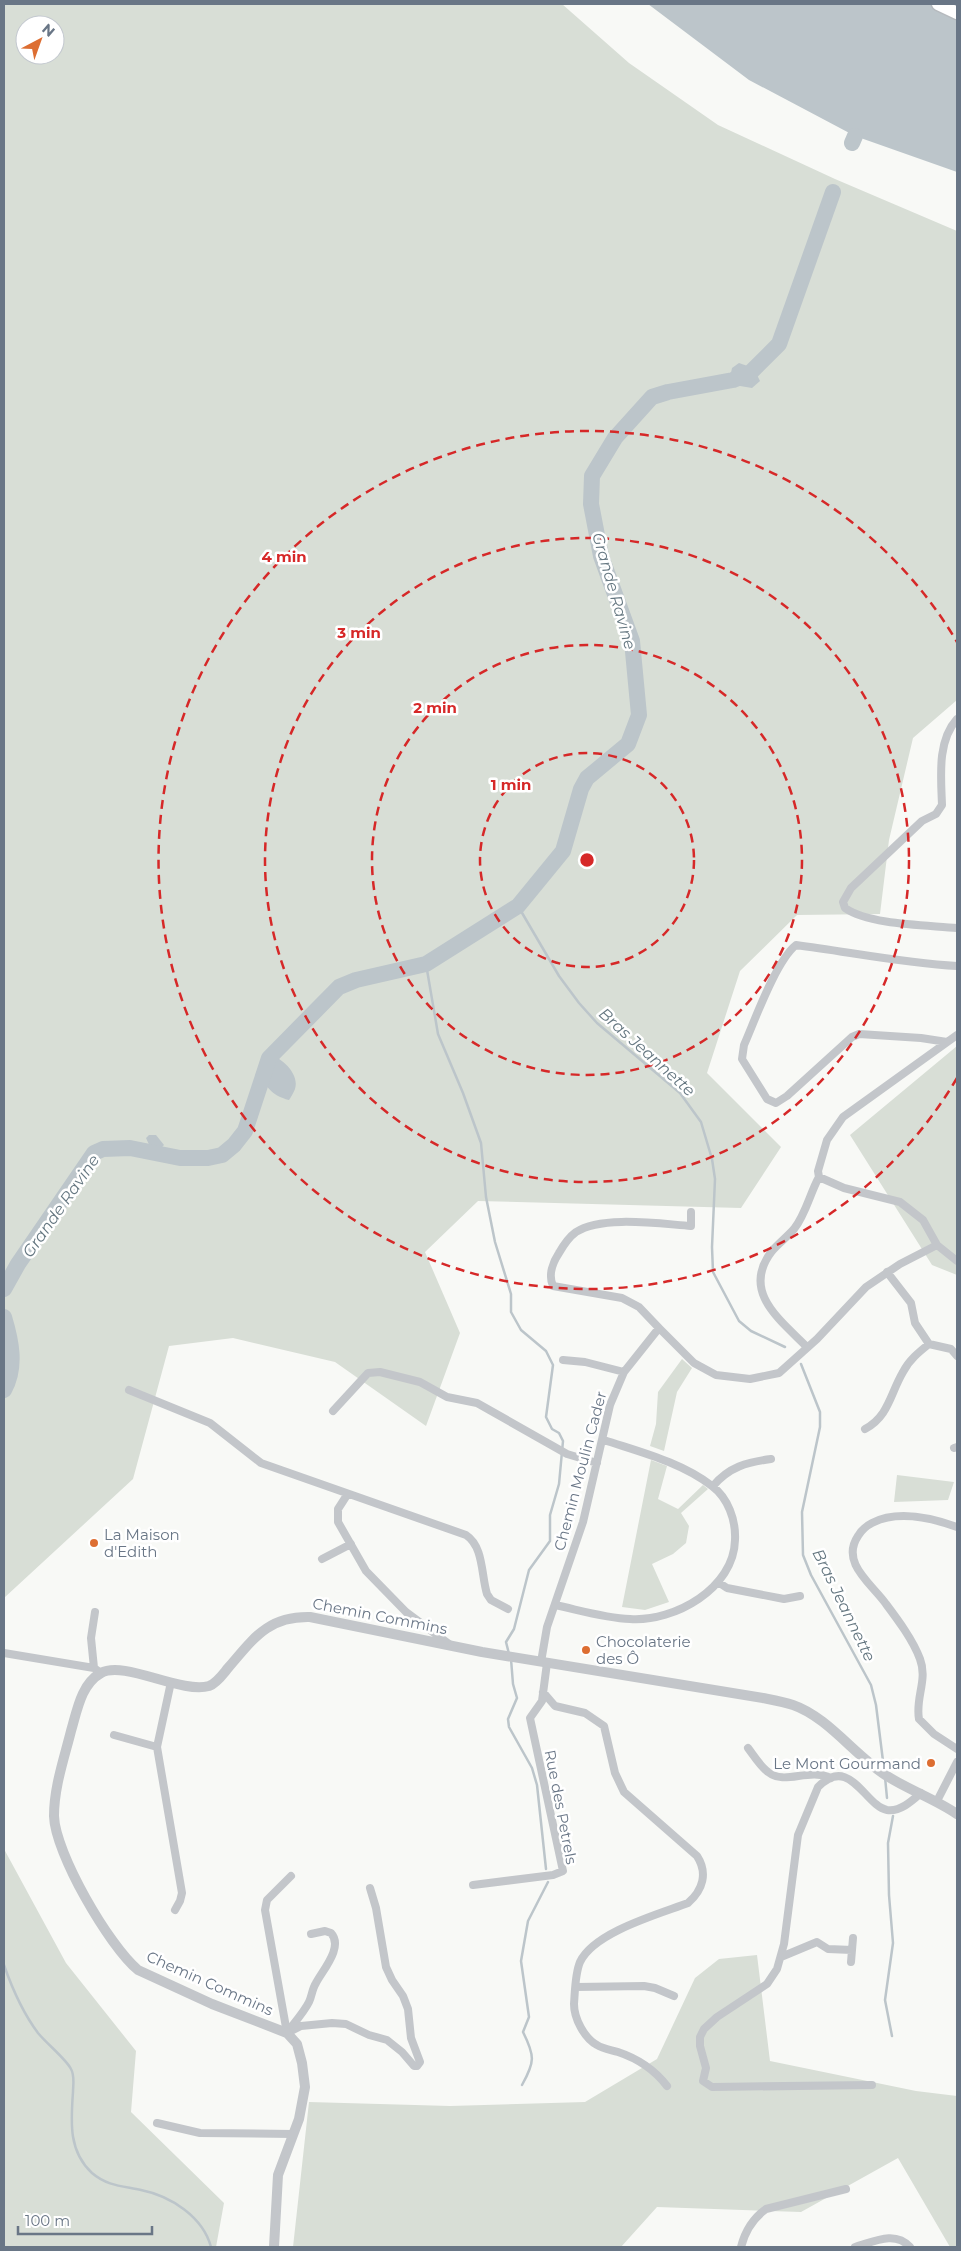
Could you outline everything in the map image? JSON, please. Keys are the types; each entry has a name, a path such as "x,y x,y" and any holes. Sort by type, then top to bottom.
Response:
{"main road":[{"path":"938,4 957,13"}],"street":[{"path":"957,719 952,724 944,742 940,781 942,805 936,814 922,821 850,888 842,902 845,908 860,916 909,924 957,928"},
{"path":"947,1042 921,1038 859,1034 852,1037 787,1096 776,1103 766,1099 742,1059 744,1046 774,980 790,950 796,945 858,953 890,960 957,966"},
{"path":"807,1346 772,1311 764,1298 759,1282 762,1267 772,1252 794,1228 819,1177 818,1171 827,1140 843,1117 957,1035"},
{"path":"819,1177 844,1188 900,1202 923,1220 937,1245 957,1261"},
{"path":"691,1212 691,1226 597,1224 576,1232 555,1258 550,1279 553,1286 622,1298 640,1307 672,1343 694,1363 716,1375 730,1378 750,1379 779,1372 817,1339 866,1286 887,1272 937,1245"},
{"path":"887,1272 911,1303 915,1324 929,1344 951,1349 957,1356"},
{"name":"Chemin Moulin Cader","path":"544,1662 547,1627 583,1522 604,1440 610,1405 624,1372 659,1328"},
{"path":"865,1429 881,1418 903,1371 914,1356 929,1344"},
{"path":"563,1360 585,1362 624,1372"},
{"path":"332,1411 368,1373 380,1372 420,1382 447,1397 476,1403 566,1454 597,1463"},
{"path":"129,1390 210,1423 261,1463 347,1495 466,1535 472,1539 477,1549 486,1594 491,1600 508,1609"},
{"path":"555,1605 630,1619 666,1614 689,1604 718,1582 731,1563 735,1548 736,1528 731,1512 713,1486 681,1467 604,1440"},
{"path":"713,1486 730,1470 754,1461 771,1459"},
{"path":"347,1495 338,1509 337,1515 351,1544 373,1579 406,1612 450,1645"},
{"path":"957,1527 929,1519 910,1517 880,1520 870,1524 861,1531 855,1540 852,1552 855,1565 860,1574 885,1602 920,1658 923,1682 918,1702 919,1719 934,1734 957,1749"},
{"path":"322,1559 351,1544"},
{"path":"718,1582 727,1588 784,1599 800,1596"},
{"path":"95,1612 91,1648 98,1670"},
{"name":"Chemin Commins","path":"4,1653 98,1670 115,1670 185,1685 209,1686 222,1676 253,1639 269,1626 294,1616 325,1620 501,1656 763,1698 793,1705 816,1717 868,1763 957,1814"},
{"name":"Rue des Petrels","path":"473,1885 553,1875 563,1871 530,1718 542,1701 544,1662"},
{"name":"Chemin Commins","path":"98,1670 77,1708 55,1798 56,1831 67,1861 90,1905 114,1942 138,1970 212,2004 287,2033 297,2044 305,2088 294,2134 278,2175 274,2247"},
{"path":"171,1682 157,1747 182,1893 180,1901 174,1910"},
{"path":"543,1692 554,1706 585,1713 604,1726 614,1773 624,1792 697,1856 704,1871 702,1887 697,1895 688,1903 620,1928 590,1950 580,1961 574,2006 580,2029 596,2045 640,2061 657,2073 668,2086"},
{"path":"114,1735 157,1747"},
{"path":"748,1748 765,1770 774,1776 786,1778 816,1773 831,1778"},
{"path":"937,1801 957,1762"},
{"path":"872,2084 716,2087 708,2085 703,2081 706,2068 700,2046 700,2036 704,2029 717,2017 767,1984 777,1968 781,1957 798,1835 818,1787 824,1781 831,1778 839,1777 854,1782 886,1810 902,1807 921,1792"},
{"path":"287,2033 265,1910 267,1900 291,1876"},
{"path":"287,2033 301,2026 332,2023 346,2024 369,2035 388,2040 414,2066 417,2066 420,2062 411,2038 408,2009 404,1996 392,1980 386,1967 376,1908 370,1888"},
{"path":"287,2033 308,2004 314,1986 329,1963 334,1950 334,1940 331,1933 325,1931 310,1934"},
{"path":"851,1962 853,1938"},
{"path":"781,1957 817,1942 828,1949 852,1950"},
{"path":"576,1987 644,1986 655,1988 674,1996"},
{"path":"157,2123 200,2133 294,2134"},
{"path":"742,2247 750,2224 757,2215 766,2209 846,2189"},
{"path":"855,2247 888,2238 897,2238 910,2247"}],"shaded area":[{"path":"4,4 562,4 629,63 718,125 835,179 957,231 957,700 913,738 889,840 880,914 797,915 740,971 707,1073 781,1147 741,1208 478,1201 425,1252 460,1333 426,1426 335,1362 233,1338 169,1346 133,1479 4,1598"},
{"path":"648,4 957,4 957,172 855,136 749,80"},
{"path":"739,363 752,369 758,377 760,381 752,388 740,386 730,378 732,368"},
{"path":"957,1046 957,1275 932,1265 850,1135"},
{"path":"267,1054 278,1058 288,1066 295,1077 295,1089 289,1100 274,1093 265,1083 263,1070"},
{"path":"149,1135 156,1135 164,1145 157,1152 151,1149 146,1138"},
{"path":"682,1359 692,1368 677,1392 664,1451 650,1446 656,1424 658,1392"},
{"path":"651,1460 667,1466 658,1499 678,1509 703,1485 708,1489 681,1513 689,1526 686,1543 673,1554 652,1564 669,1602 645,1610 622,1607"},
{"path":"897,1475 954,1482 948,1500 894,1502"},
{"path":"4,1849 66,1963 136,2051 131,2112 224,2203 216,2247 4,2247"},
{"path":"757,1955 770,2061 916,2091 957,2096 957,2247 950,2247 898,2158 801,2212 657,2207 621,2247 293,2247 309,2102 450,2106 585,2102 657,2059 695,1978 719,1959"}],"waterway":[{"path":"852,143 855,136"},
{"name":"Grande Ravine","path":"4,1289 18,1264 94,1153 103,1149 130,1148 180,1158 208,1158 222,1155 234,1145 245,1131 269,1058 339,987 356,980 426,964 518,906 563,851 581,789 587,778 628,744 639,715 632,641 601,556 591,504 592,476 615,438 652,397 668,392 733,380 750,373 779,344 833,192"},
{"name":"Bras Jeannette","path":"518,906 559,976 579,1003 597,1023 680,1093 701,1122 712,1159 715,1179 712,1247 713,1272 739,1321 751,1331 785,1347"},
{"path":"426,964 438,1034 463,1093 481,1143 486,1197 495,1242 511,1294 511,1312 521,1330 546,1351 553,1365 546,1417 552,1429 559,1433 563,1441 559,1484 550,1515 550,1541 529,1570 514,1629 506,1642 509,1654"},
{"name":"Grande Ravine","path":"4,1317 12,1354 12,1363 4,1390"},
{"name":"Bras Jeannette","path":"801,1364 820,1412 820,1427 802,1512 803,1555 811,1575 871,1685 876,1705 884,1769"},
{"path":"511,1659 513,1684 517,1698 508,1719 509,1727 532,1768 537,1785 546,1869"},
{"name":"Bras Jeannette","path":"885,1777 887,1798"},
{"name":"Bras Jeannette","path":"892,2036 885,2000 893,1943 889,1895 888,1843 893,1816"},
{"path":"522,2085 532,2059 530,2047 523,2032 529,2017 521,1961 528,1921 548,1882"},
{"path":"4,1965 27,2017 38,2033 69,2065 72,2072 74,2080 73,2135 75,2145 84,2164 103,2181 152,2193 174,2203 193,2217 201,2226 211,2247"}],"place":[{"name":"La Maison d'Edith","path":"94,1543"},
{"name":"Chocolaterie des Ô","path":"586,1650"},
{"name":"Le Mont Gourmand","path":"931,1763"}]}
